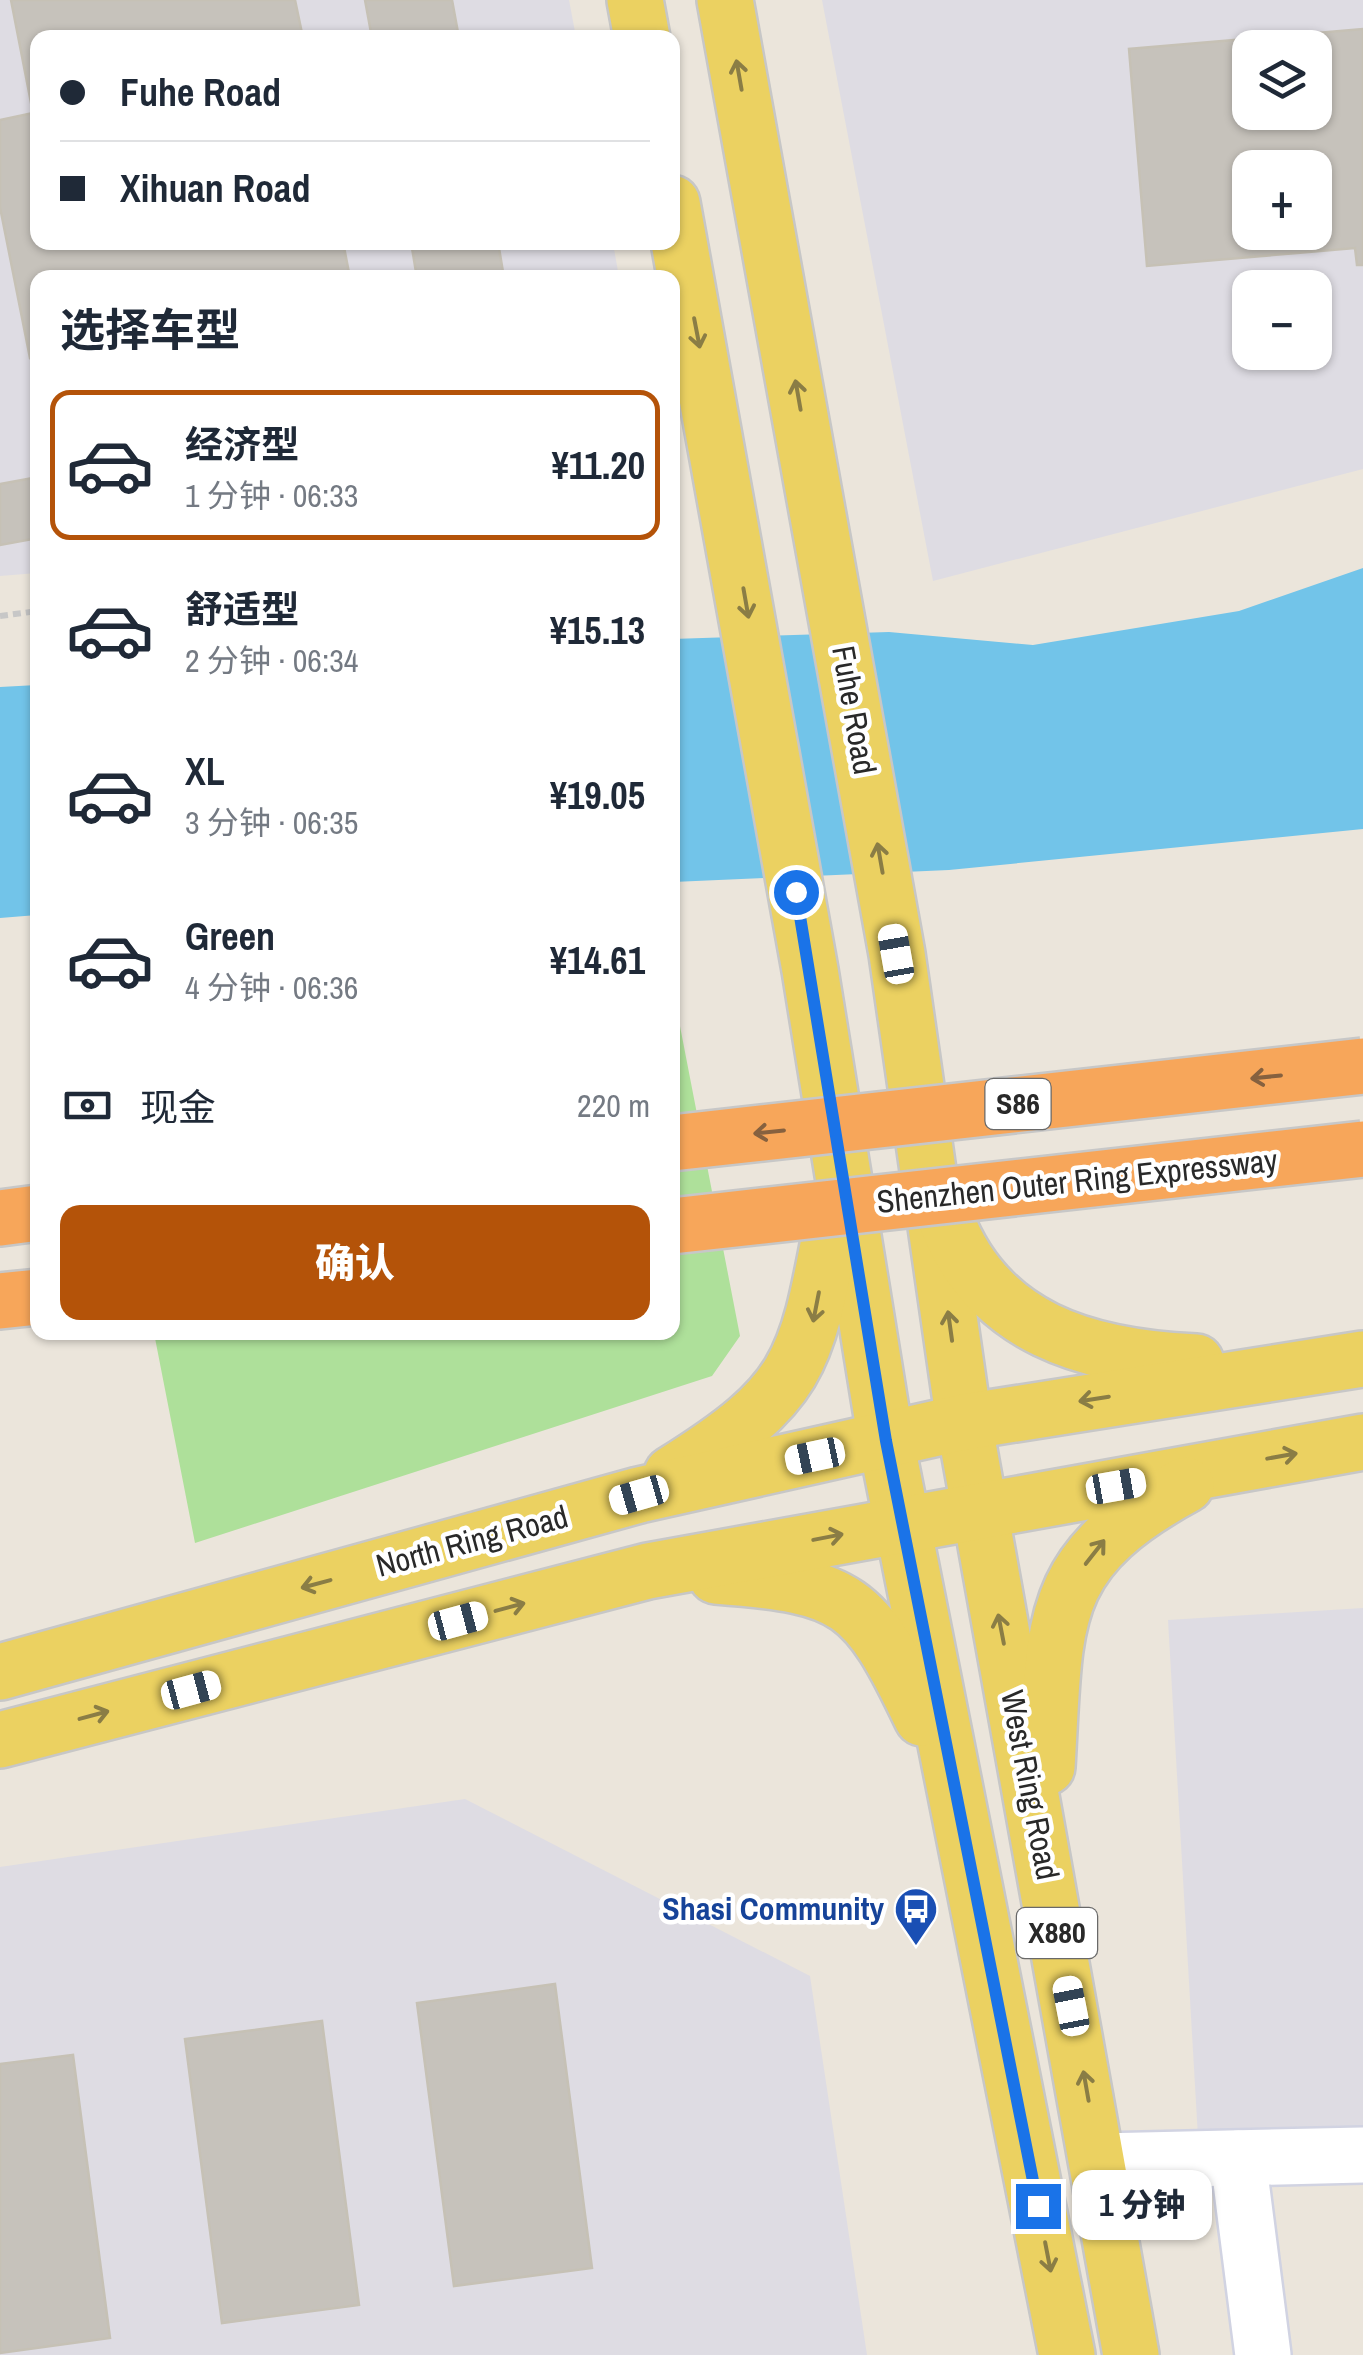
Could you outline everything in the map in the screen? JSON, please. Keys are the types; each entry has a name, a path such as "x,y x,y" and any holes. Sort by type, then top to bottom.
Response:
{"highway":[{"name":"S86","path":"680,1142 1363,1066"},
{"name":"Shenzhen Outer Ring Expressway","path":"680,1225 1363,1149"},
{"path":"0,1218 30,1215"},
{"path":"0,1301 30,1297"}],"main road":[{"path":"635,0 641,30"},
{"name":"Fuhe Road","path":"726,0 896,954 964,1422"},
{"path":"680,246 810,970 886,1441"},
{"path":"926,1168 961,1258 1007,1305 1035,1324 1096,1350 1128,1357 1298,1368"},
{"path":"639,1495 751,1422 788,1380 812,1328 841,1176"},
{"name":"North Ring Road","path":"0,1672 639,1495 964,1422 1363,1358"},
{"name":"West Ring Road","path":"964,1422 1132,2355"},
{"name":"X880","path":"886,1441 1068,2355"},
{"path":"0,1740 648,1571 1363,1442"},
{"path":"1042,1850 1055,1642 1074,1582 1114,1530 1139,1510 1218,1467"},
{"path":"648,1571 785,1581 844,1602 888,1647 958,1795"}],"street":[{"path":"1100,2162 1363,2154"},
{"path":"1238,2158 1263,2355"}],"path":[{"path":"0,616 30,613"}],"shaded area":[{"path":"0,0 569,0 575,30 30,30 30,250 614,250 618,270 30,270 30,574 0,576"},
{"path":"822,0 1363,0 1363,469 933,581"},
{"path":"1363,1608 1363,2127 1198,2137 1168,1620"},
{"path":"465,1799 810,1976 867,2355 0,2355 0,1867"}],"green space":[{"path":"680,1026 740,1336 712,1376 195,1543 155,1340 680,1340"}],"water":[{"path":"1363,568 1363,829 949,870 680,882 680,639 889,632 1033,645 1239,611"},
{"path":"30,685 30,916 0,918 0,687"}],"building":[{"path":"11,0 295,0 301,30 30,30 30,98"},
{"path":"365,0 452,0 458,30 371,30"},
{"path":"1363,29 1363,265 1357,265 1355,248 1332,250 1332,150 1232,150 1232,250 1332,250 1147,266 1129,49 1232,40 1232,130 1332,130 1332,32"},
{"path":"30,114 30,250 345,250 348,270 30,270 30,358 0,207 0,120"},
{"path":"412,250 499,250 503,270 416,270"},
{"path":"30,478 30,539 0,545 0,484"},
{"path":"555,1984 592,2268 454,2286 417,2003"},
{"path":"322,2021 359,2305 222,2323 185,2039"},
{"path":"73,2055 110,2338 0,2353 0,2064"}],"place":[{"name":"Shasi Community","path":"916,1947"}],"route":[{"path":"796,892 886,1441 1038,2206"}]}
